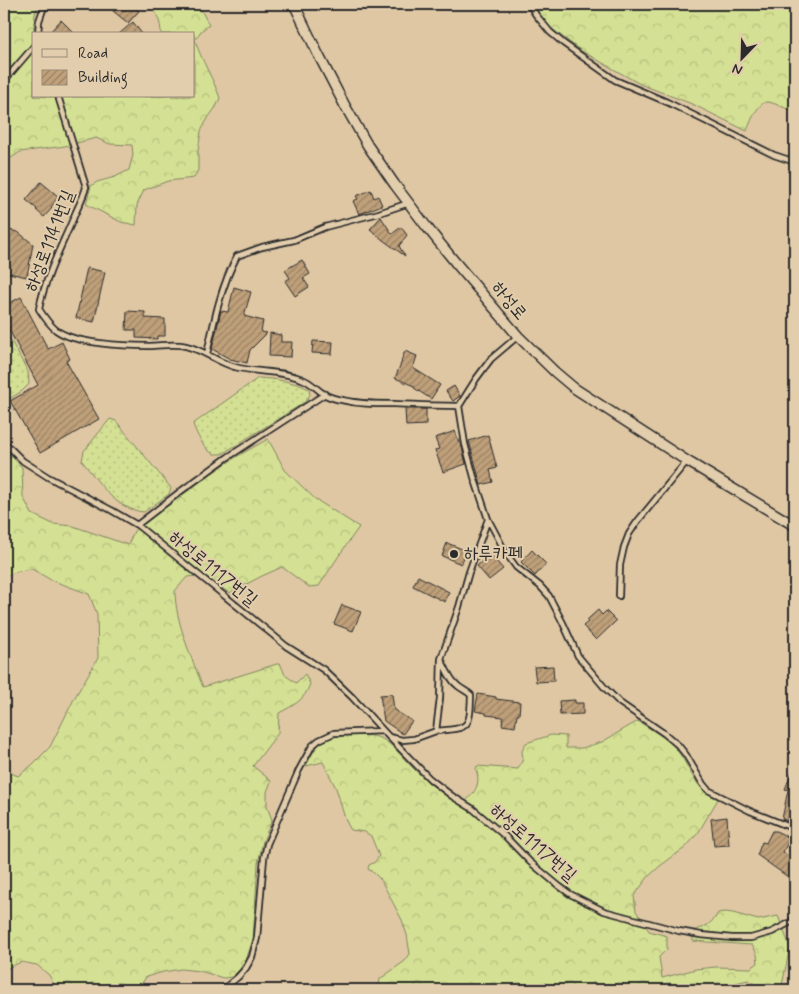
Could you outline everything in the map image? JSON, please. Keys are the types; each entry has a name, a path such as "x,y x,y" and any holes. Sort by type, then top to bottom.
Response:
{"street":[{"name":"하성로","path":"294,4 318,54 368,146 408,203 518,336 574,388 687,461 795,526"}],"lane":[{"path":"38,32 39,20 44,4"},
{"path":"529,4 550,32 615,80 675,106 767,152 795,162"},
{"path":"4,81 32,48"},
{"name":"하성로1141번길","path":"59,98 86,187 84,197 75,213 42,293 39,310 57,330 74,338 118,345 178,344 206,354 232,367 301,378 325,394 340,400 361,404 459,406"},
{"path":"206,354 230,268 237,256 262,247 294,240 325,227 379,213 408,203"},
{"path":"518,336 487,364 459,406 465,444 474,477 488,519 506,553 516,567 540,586 548,596 578,656 605,688 620,703 678,745 708,790 750,811 795,829"},
{"path":"136,525 228,457 325,394"},
{"name":"하성로1117번길","path":"4,442 23,461 48,478 136,525 273,635 324,670 430,779 473,809 500,832 530,862 576,898 604,911 679,931 732,938 751,938 772,932 795,918"},
{"path":"619,596 620,565 629,534 687,461"},
{"path":"436,731 440,698 441,659 488,519"},
{"path":"389,738 414,739 436,731 463,727 469,720 471,695 451,679 441,659"},
{"path":"222,990 238,977 252,957 257,938 262,872 267,844 312,746 334,732 383,731"}],"green space":[{"path":"4,4 38,4 34,32 32,32 32,98 195,98 195,40 220,98 201,131 198,170 194,178 168,181 144,190 137,205 136,225 121,222 86,204 91,186 129,170 133,155 132,145 110,144 96,138 65,146 20,152 4,165"},
{"path":"148,4 198,4 209,25 201,31 195,40 195,32 161,32 158,18"},
{"path":"531,4 795,4 795,112 773,103 764,103 755,113 747,131 692,104 640,84 580,50 547,25"},
{"path":"4,328 28,372 29,384 9,399 4,397"},
{"path":"258,378 297,384 309,389 310,395 305,402 222,454 210,452 201,441 193,424"},
{"path":"110,419 116,421 171,488 169,494 144,512 124,506 108,494 82,461 84,451"},
{"path":"268,439 285,470 315,499 359,527 319,586 309,587 282,567 229,593 204,575 187,577 175,591 181,627 203,687 280,663 285,675 296,683 305,674 310,684 302,699 279,713 278,733 253,766 271,781 267,792 267,806 272,820 263,841 258,863 253,940 247,957 240,969 232,977 223,978 200,971 181,969 146,977 138,990 57,990 49,975 37,965 21,962 4,972 4,770 18,776 50,747 75,697 98,658 97,614 89,594 51,580 32,569 18,571 4,577 4,449 22,467 23,497 32,514 53,524 73,526 128,545 134,531 212,473"},
{"path":"638,721 672,745 680,754 700,787 718,799 698,833 686,847 648,877 634,896 636,911 649,931 667,936 667,949 659,957 662,978 696,969 716,967 751,968 758,963 757,954 752,945 693,941 693,931 708,925 718,913 733,913 758,920 778,916 790,947 781,990 759,990 754,983 748,980 707,990 378,990 380,979 405,961 410,954 407,935 402,920 381,880 368,869 369,865 375,862 379,856 371,836 365,832 351,830 344,815 336,788 323,762 306,766 321,743 328,738 340,736 373,736 380,738 391,745 431,785 461,805 475,790 478,780 477,766 518,769 523,759 522,751 526,743 551,735 566,736 566,748 582,748 602,742"}],"building":[{"path":"119,4 131,4 139,11 128,23 113,11"},
{"path":"61,20 73,32 50,32"},
{"path":"133,22 140,32 121,32"},
{"path":"41,182 59,197 44,217 26,200"},
{"path":"371,190 374,198 378,196 382,205 359,214 353,201 358,199 356,196"},
{"path":"381,217 392,234 401,227 407,235 399,246 405,256 370,229"},
{"path":"9,230 18,232 33,244 27,277 4,272 4,235 7,235"},
{"path":"302,260 310,274 303,278 309,287 295,296 285,281 290,278 285,270"},
{"path":"87,268 105,272 94,322 76,318"},
{"path":"234,287 251,292 244,316 263,321 261,332 267,333 250,350 247,363 230,359 212,349 221,311 228,312"},
{"path":"21,297 48,349 62,342 70,359 66,361 99,419 40,453 10,401 38,385 4,320 4,306"},
{"path":"127,311 145,312 145,318 165,319 165,336 157,336 157,339 136,338 136,330 126,330"},
{"path":"270,333 281,335 281,342 292,342 291,357 269,356"},
{"path":"313,341 333,342 332,354 312,353"},
{"path":"405,351 417,356 413,368 440,385 431,399 414,388 414,386 395,378"},
{"path":"454,386 460,396 453,401 446,391"},
{"path":"405,409 426,409 426,425 406,426"},
{"path":"455,431 459,443 461,443 466,464 443,472 435,450 439,449 435,438"},
{"path":"488,435 497,468 490,470 493,482 481,485 469,441"},
{"name":"하루카페","path":"447,543 467,551 461,564 442,556"},
{"path":"532,550 546,564 535,576 521,562"},
{"path":"490,554 503,569 489,580 477,566"},
{"path":"418,576 449,592 445,602 413,586"},
{"path":"342,605 361,612 353,631 334,624"},
{"path":"598,610 602,615 606,611 616,621 596,640 583,626"},
{"path":"553,666 554,681 536,682 534,667"},
{"path":"392,694 394,710 412,721 403,734 384,721 380,695"},
{"path":"478,694 496,697 496,699 520,702 519,715 517,715 515,727 502,725 503,717 486,715 486,713 475,711"},
{"path":"575,700 575,703 583,703 583,714 560,715 559,701"},
{"path":"795,765 795,823 782,819 788,790 785,789"},
{"path":"727,817 729,845 714,846 711,819"},
{"path":"772,831 790,838 783,852 795,861 795,882 757,855 762,842 766,843"}],"place":[{"name":"하루카페","path":"454,554"}]}
